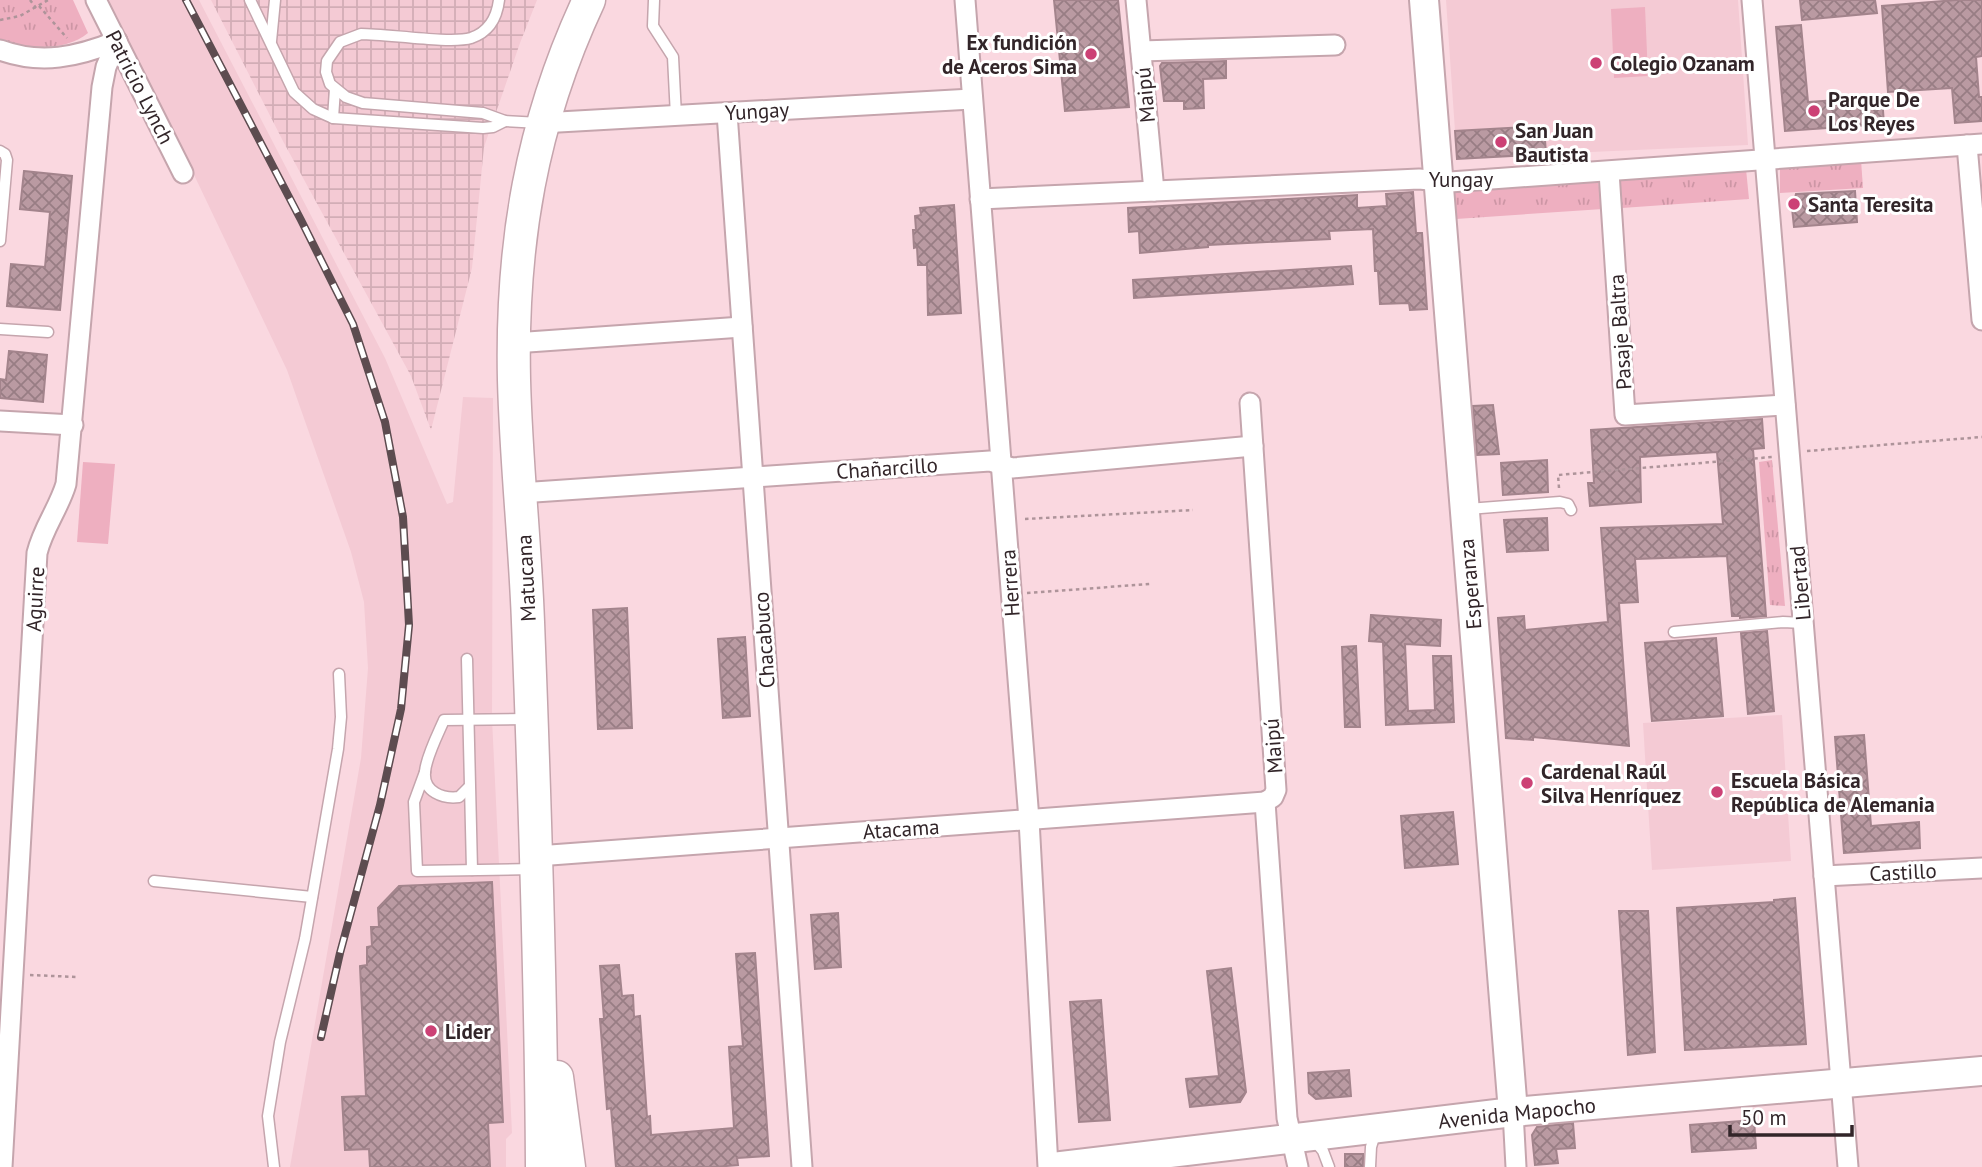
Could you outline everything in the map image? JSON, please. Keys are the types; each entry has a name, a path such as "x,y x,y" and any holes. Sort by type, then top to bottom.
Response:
{"main road":[{"name":"Matucana","path":"542,1167 542,1018 537,863 514,343 520,237 541,123 589,0"},
{"name":"Esperanza","path":"1424,0 1513,1112"},
{"path":"542,1018 560,1089 569,1167"},
{"name":"Avenida Mapocho","path":"1051,1167 1513,1112 1982,1071"}],"street":[{"name":"Patricio Lynch","path":"96,0 183,173"},
{"name":"Herrera","path":"965,0 1029,820 1051,1167"},
{"name":"Maipú","path":"1136,0 1154,191"},
{"name":"Libertad","path":"1752,0 1785,405 1781,454 1803,623 1847,1167"},
{"path":"0,50 37,59 64,58 117,41"},
{"name":"Aguirre","path":"2,1167 37,553 43,532 66,484 102,87 106,67 117,41"},
{"path":"1141,51 1335,45"},
{"name":"Yungay","path":"541,123 972,99"},
{"name":"Chacabuco","path":"727,113 802,1167"},
{"path":"1974,144 1982,320"},
{"name":"Yungay","path":"980,198 1419,179 1450,182 1974,144"},
{"name":"Pasaje Baltra","path":"1609,172 1625,415 1785,405"},
{"path":"514,343 742,327"},
{"name":"Maipú","path":"1250,403 1276,790 1273,797 1265,802 1287,1118 1302,1137 1298,1167"},
{"path":"0,421 73,425"},
{"name":"Chañarcillo","path":"520,493 990,461 1012,468 1253,446"},
{"name":"Atacama","path":"537,863 778,839 1265,802"},
{"name":"Castillo","path":"1824,876 1982,868"},
{"name":"Esperanza","path":"1513,1112 1516,1167"}],"lane":[{"path":"250,0 294,92 313,109 332,118 483,128 505,121"},
{"path":"270,43 275,0"},
{"path":"499,0 491,23 472,38 361,34 346,38 333,49 327,61 328,78 335,89 346,97 363,103 483,113 505,121 541,123"},
{"path":"654,0 653,26 673,57 676,116"},
{"path":"332,118 335,89"},
{"path":"0,151 7,160 0,241"},
{"path":"0,329 48,331"},
{"path":"1464,510 1560,502 1568,504 1571,510"},
{"path":"1674,632 1783,622 1803,623"},
{"path":"467,659 472,870"},
{"path":"274,1167 268,1116 279,1042 305,939 338,749 341,717 340,674"},
{"path":"531,719 444,720 414,802 417,871 472,870 537,863"},
{"path":"425,772 432,791 442,797 459,797 469,788"},
{"path":"154,881 312,897"},
{"path":"1370,1167 1372,1138 1382,1128"},
{"path":"1302,1137 1323,1151 1329,1167"}],"path":[{"path":"30,0 65,37 86,53"},
{"path":"0,20 12,19 48,0"},
{"path":"1560,502 1558,475 1982,437"},
{"path":"1031,519 1192,510"},
{"path":"1037,592 1150,584"},
{"path":"13,974 77,977"}],"shaded area":[{"path":"106,0 199,0 385,358 447,504 453,502 463,397 493,398 492,719 512,1133 506,1139 506,1167 290,1167 361,758 368,668 364,602 351,552 287,370 196,179"},
{"path":"211,0 537,0 484,147 472,268 431,430 411,376 284,143"},
{"name":"Colegio Ozanam","path":"1446,0 1738,0 1748,145 1546,154 1544,126 1455,131"},
{"name":"Escuela Básica República de Alemania","path":"1782,715 1791,861 1652,870 1643,723"}],"green space":[{"path":"0,0 73,0 88,33 68,43 45,47 21,45 0,39"},
{"path":"1645,7 1648,76 1614,78 1611,9"},
{"path":"1861,160 1863,188 1780,193 1780,166"},
{"path":"1746,169 1749,199 1622,208 1619,180"},
{"path":"1598,182 1603,209 1456,219 1454,191"},
{"path":"1772,460 1785,606 1770,605 1759,462"},
{"path":"83,462 115,464 108,544 77,542"}],"building":[{"name":"Ex fundición de Aceros Sima","path":"1054,0 1118,0 1129,107 1065,111"},
{"path":"1800,0 1875,0 1877,13 1802,20"},
{"path":"1982,0 1982,56 1976,57 1979,97 1982,97 1982,121 1955,123 1952,88 1888,92 1882,6"},
{"path":"1801,25 1808,102 1882,97 1884,124 1785,131 1776,27"},
{"path":"1226,61 1226,78 1203,79 1204,108 1184,109 1184,101 1164,101 1160,66 1162,63"},
{"name":"San Juan Bautista","path":"1544,126 1546,154 1457,159 1455,131"},
{"path":"24,171 72,176 60,310 7,306 11,264 45,267 50,212 20,209"},
{"path":"1855,191 1857,222 1794,227 1792,208 1796,194"},
{"path":"1413,192 1416,233 1422,233 1427,309 1410,310 1409,303 1380,304 1373,229 1329,231 1330,239 1208,245 1140,253 1139,231 1129,232 1128,208 1357,195 1357,208 1387,206 1386,194"},
{"path":"954,205 961,313 928,315 927,265 918,265 917,247 914,248 915,216 921,215 920,208"},
{"path":"1351,266 1353,284 1134,298 1133,280"},
{"path":"9,351 47,355 43,402 0,398 0,379 6,380"},
{"path":"1493,405 1499,454 1477,455 1473,406"},
{"path":"1762,419 1764,448 1753,449 1766,616 1732,616 1727,556 1635,559 1638,602 1619,603 1629,746 1533,737 1533,740 1506,738 1498,618 1524,616 1525,630 1608,622 1601,528 1723,524 1717,452 1640,457 1641,502 1590,506 1588,483 1594,483 1591,430"},
{"path":"1547,460 1548,492 1503,495 1501,463"},
{"path":"1547,518 1548,550 1507,552 1504,520"},
{"path":"627,608 632,728 598,729 593,610"},
{"path":"1371,615 1441,620 1440,646 1405,644 1408,711 1435,710 1433,656 1451,656 1454,722 1386,725 1383,642 1369,641"},
{"path":"1767,631 1774,711 1748,714 1741,633"},
{"path":"745,637 750,716 723,718 718,639"},
{"path":"1716,638 1723,716 1652,721 1645,643"},
{"path":"1356,646 1360,727 1345,727 1342,647"},
{"path":"1864,735 1871,826 1919,822 1920,848 1844,853 1835,737"},
{"path":"1453,812 1458,864 1405,868 1401,816"},
{"name":"Lider","path":"492,882 503,1122 488,1123 490,1167 370,1167 369,1149 345,1150 342,1097 366,1096 360,966 367,965 367,947 372,946 371,927 379,927 378,908 399,886"},
{"path":"1795,898 1806,1044 1685,1050 1677,908 1774,902"},
{"path":"1619,911 1648,911 1655,1052 1628,1055"},
{"path":"838,913 841,967 815,969 811,915"},
{"path":"755,953 769,1156 737,1158 738,1165 715,1167 616,1167 611,1108 607,1109 600,1019 604,1019 600,966 619,965 622,996 633,995 634,1017 640,1016 647,1117 650,1116 651,1135 734,1128 729,1047 743,1046 736,954"},
{"path":"1231,968 1246,1092 1240,1102 1190,1107 1186,1079 1219,1076 1207,971"},
{"path":"1101,1000 1110,1120 1079,1122 1070,1002"},
{"path":"1349,1070 1351,1096 1316,1099 1309,1093 1308,1073"},
{"path":"1754,1120 1756,1148 1692,1152 1690,1125"},
{"path":"1573,1123 1575,1148 1556,1149 1558,1163 1535,1165 1532,1135 1537,1127"},
{"path":"1345,1154 1363,1154 1363,1167 1345,1167"}],"railway":[{"path":"186,0 353,324 385,422 403,517 409,625 401,709 380,805 340,953 321,1037"}],"place":[{"name":"Ex fundición de Aceros Sima","path":"1091,54"},
{"name":"Colegio Ozanam","path":"1596,63"},
{"name":"Parque De Los Reyes","path":"1814,111"},
{"name":"San Juan Bautista","path":"1501,142"},
{"name":"Santa Teresita","path":"1794,204"},
{"name":"Cardenal Raúl Silva Henríquez","path":"1527,783"},
{"name":"Escuela Básica República de Alemania","path":"1717,792"},
{"name":"Lider","path":"431,1031"}]}
